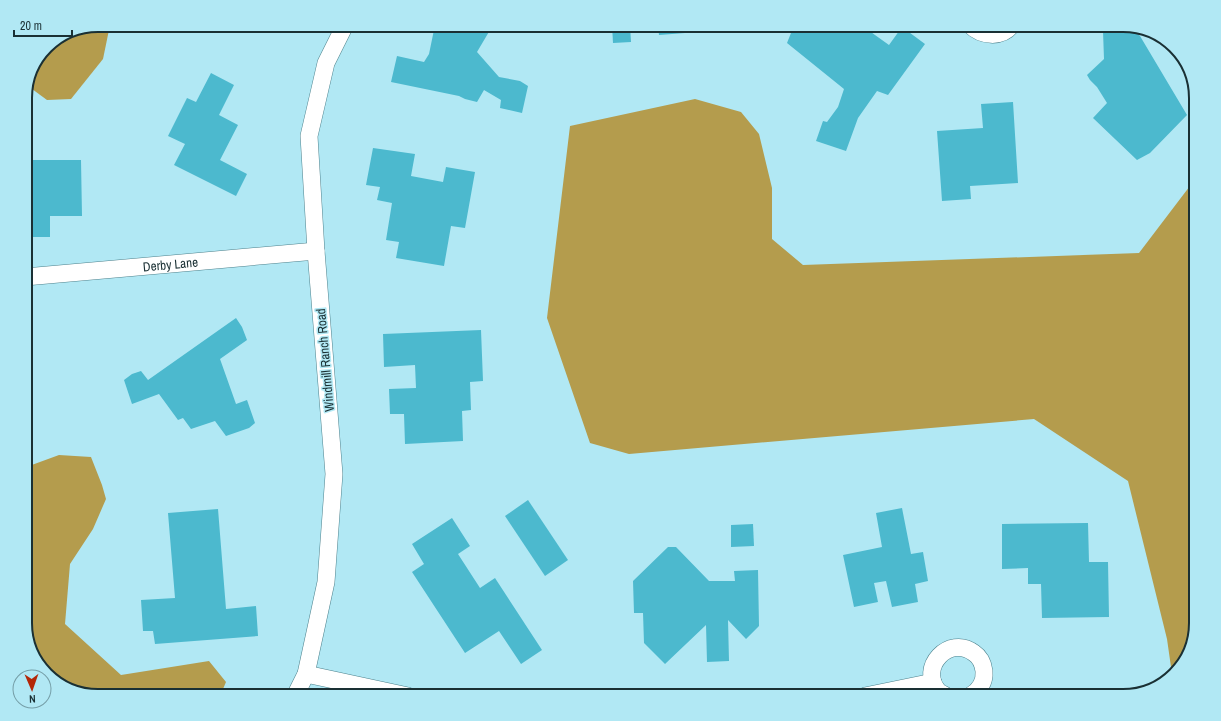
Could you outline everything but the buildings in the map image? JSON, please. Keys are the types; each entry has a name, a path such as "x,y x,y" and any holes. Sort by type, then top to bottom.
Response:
{"street":[{"name":"Windmill Ranch Road","path":"298,689 306,674 326,582 334,474 316,251 309,136 326,63 342,32"},
{"path":"979,32 990,35 1003,32"},
{"name":"Derby Lane","path":"32,276 316,251"},
{"path":"937,689 933,682 932,672 934,662 949,648 960,647 969,650 978,656 983,665 984,675 982,685 978,689"},
{"path":"306,674 376,689"},
{"path":"899,689 933,682"}],"shaded area":[{"path":"109,32 103,59 71,99 47,100 33,89 39,69 54,48 77,35"},
{"path":"695,99 741,112 759,134 772,188 772,239 803,265 1139,253 1189,187 1189,623 1187,640 1184,648 1171,668 1167,639 1128,481 1034,419 629,454 590,443 547,318 570,126"},
{"path":"59,455 91,457 106,499 93,529 70,564 65,624 121,675 209,661 226,682 223,689 98,689 81,687 65,680 50,669 35,644 32,628 32,465"}]}
